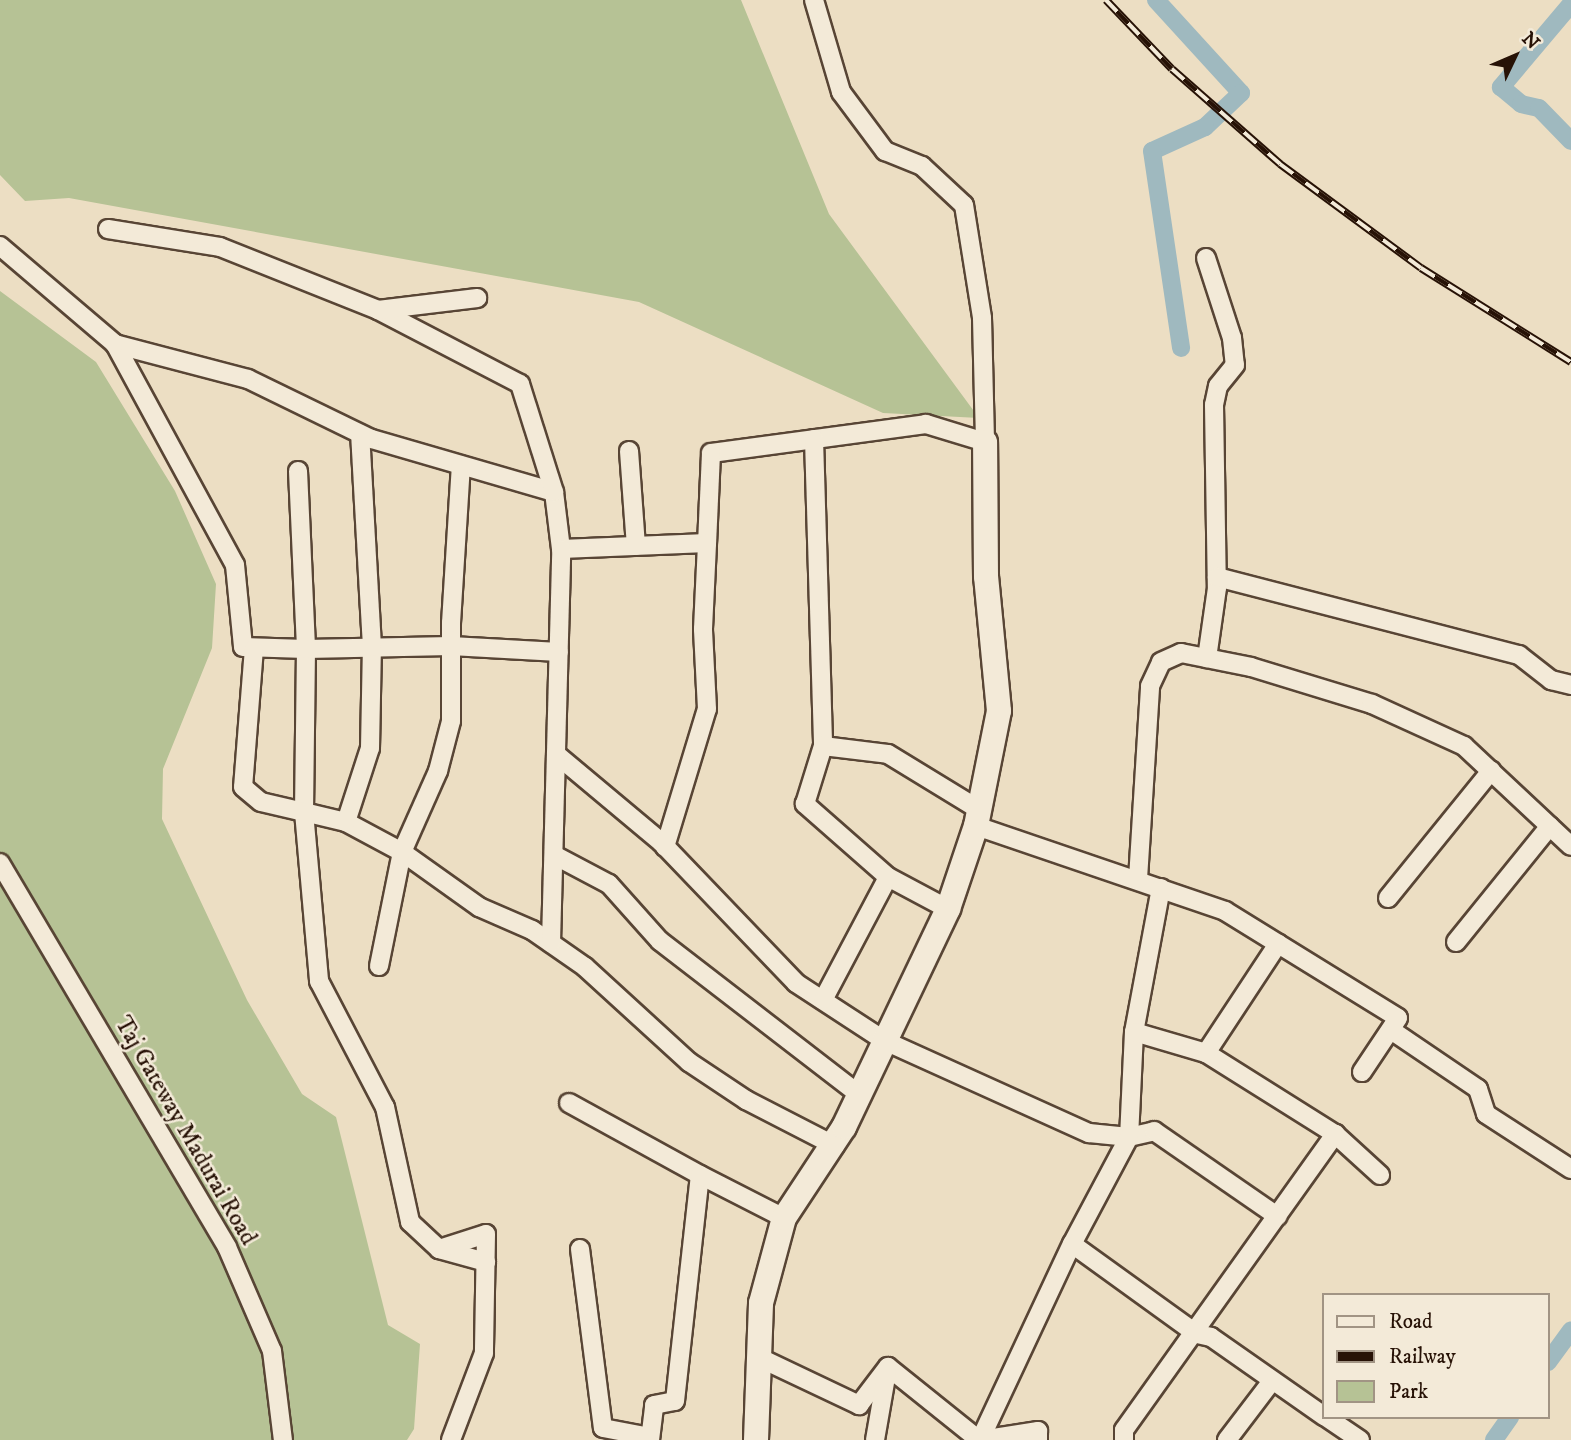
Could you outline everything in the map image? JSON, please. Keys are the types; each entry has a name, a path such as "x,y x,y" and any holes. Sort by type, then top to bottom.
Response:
{"street":[{"path":"756,1440 761,1303 785,1218 835,1146 948,909 977,818 999,710 986,577 982,318 964,205 922,166 885,151 841,92 814,0"},
{"path":"108,229 220,247 378,310 520,384 554,492 561,549 551,943"},
{"path":"0,246 115,344 235,565 243,647 306,649 451,646 559,652"},
{"path":"1206,258 1235,352 1235,365 1218,386 1214,405 1217,577 1207,658"},
{"path":"378,310 477,298"},
{"path":"115,344 248,379 360,434 554,492"},
{"path":"665,847 707,709 703,629 710,453 926,424 985,442"},
{"path":"346,822 370,748 372,647 360,434"},
{"path":"814,439 823,746 805,804 888,877 948,909"},
{"path":"629,451 636,546"},
{"path":"379,966 402,852 438,771 451,721 451,646 461,465"},
{"path":"298,471 306,649 304,812 319,981 385,1107 410,1222 439,1249 486,1262"},
{"path":"561,549 708,543"},
{"path":"1217,577 1519,655 1551,680 1571,685"},
{"path":"254,648 243,786 261,802 346,822 402,852 479,907 551,943 585,968 689,1062 746,1100 835,1146"},
{"path":"1138,880 1150,686 1161,662 1181,653 1251,667 1372,704 1464,746 1571,846"},
{"path":"823,746 888,754 977,818 1225,911 1398,1018 1362,1072"},
{"path":"557,755 665,847 796,983 885,1041 1088,1133 1129,1137 1154,1131 1277,1216"},
{"path":"1388,898 1491,771"},
{"path":"1456,942 1550,826"},
{"path":"554,855 609,884 660,940 860,1095"},
{"name":"Taj Gateway Madurai Road","path":"0,863 227,1247 272,1351 283,1440"},
{"path":"823,1000 888,877"},
{"path":"980,1440 1072,1244 1129,1137 1134,1032 1161,888"},
{"path":"1206,1053 1278,944"},
{"path":"1391,1030 1478,1089 1486,1114 1571,1169"},
{"path":"1134,1032 1206,1053 1335,1134 1380,1175"},
{"path":"569,1103 785,1218"},
{"path":"1124,1440 1124,1430 1197,1334 1335,1134"},
{"path":"580,1249 603,1428 650,1438 654,1405 676,1401 700,1175"},
{"path":"439,1249 486,1234 484,1353 451,1440"},
{"path":"1072,1244 1197,1334 1211,1337 1322,1415"},
{"path":"760,1359 859,1405 887,1367"},
{"path":"887,1367 980,1440 1038,1431 1038,1440"},
{"path":"875,1440 887,1367"},
{"path":"1227,1440 1272,1381"},
{"path":"1328,1419 1360,1440"}],"green space":[{"path":"0,0 741,0 829,214 979,418 883,413 639,302 69,198 25,201 0,175"},
{"path":"0,291 96,362 175,491 216,584 212,648 163,769 162,819 247,1000 302,1094 336,1117 388,1325 420,1344 414,1429 407,1440 0,1440"}],"waterway":[{"path":"1156,0 1241,93 1205,127 1152,151 1181,348"},
{"path":"1571,4 1501,87 1521,104 1539,108 1571,141"},
{"path":"1550,1359 1571,1330"},
{"path":"1494,1440 1509,1419"}],"railway":[{"path":"1106,0 1172,69 1280,164 1421,268 1571,362"}]}
